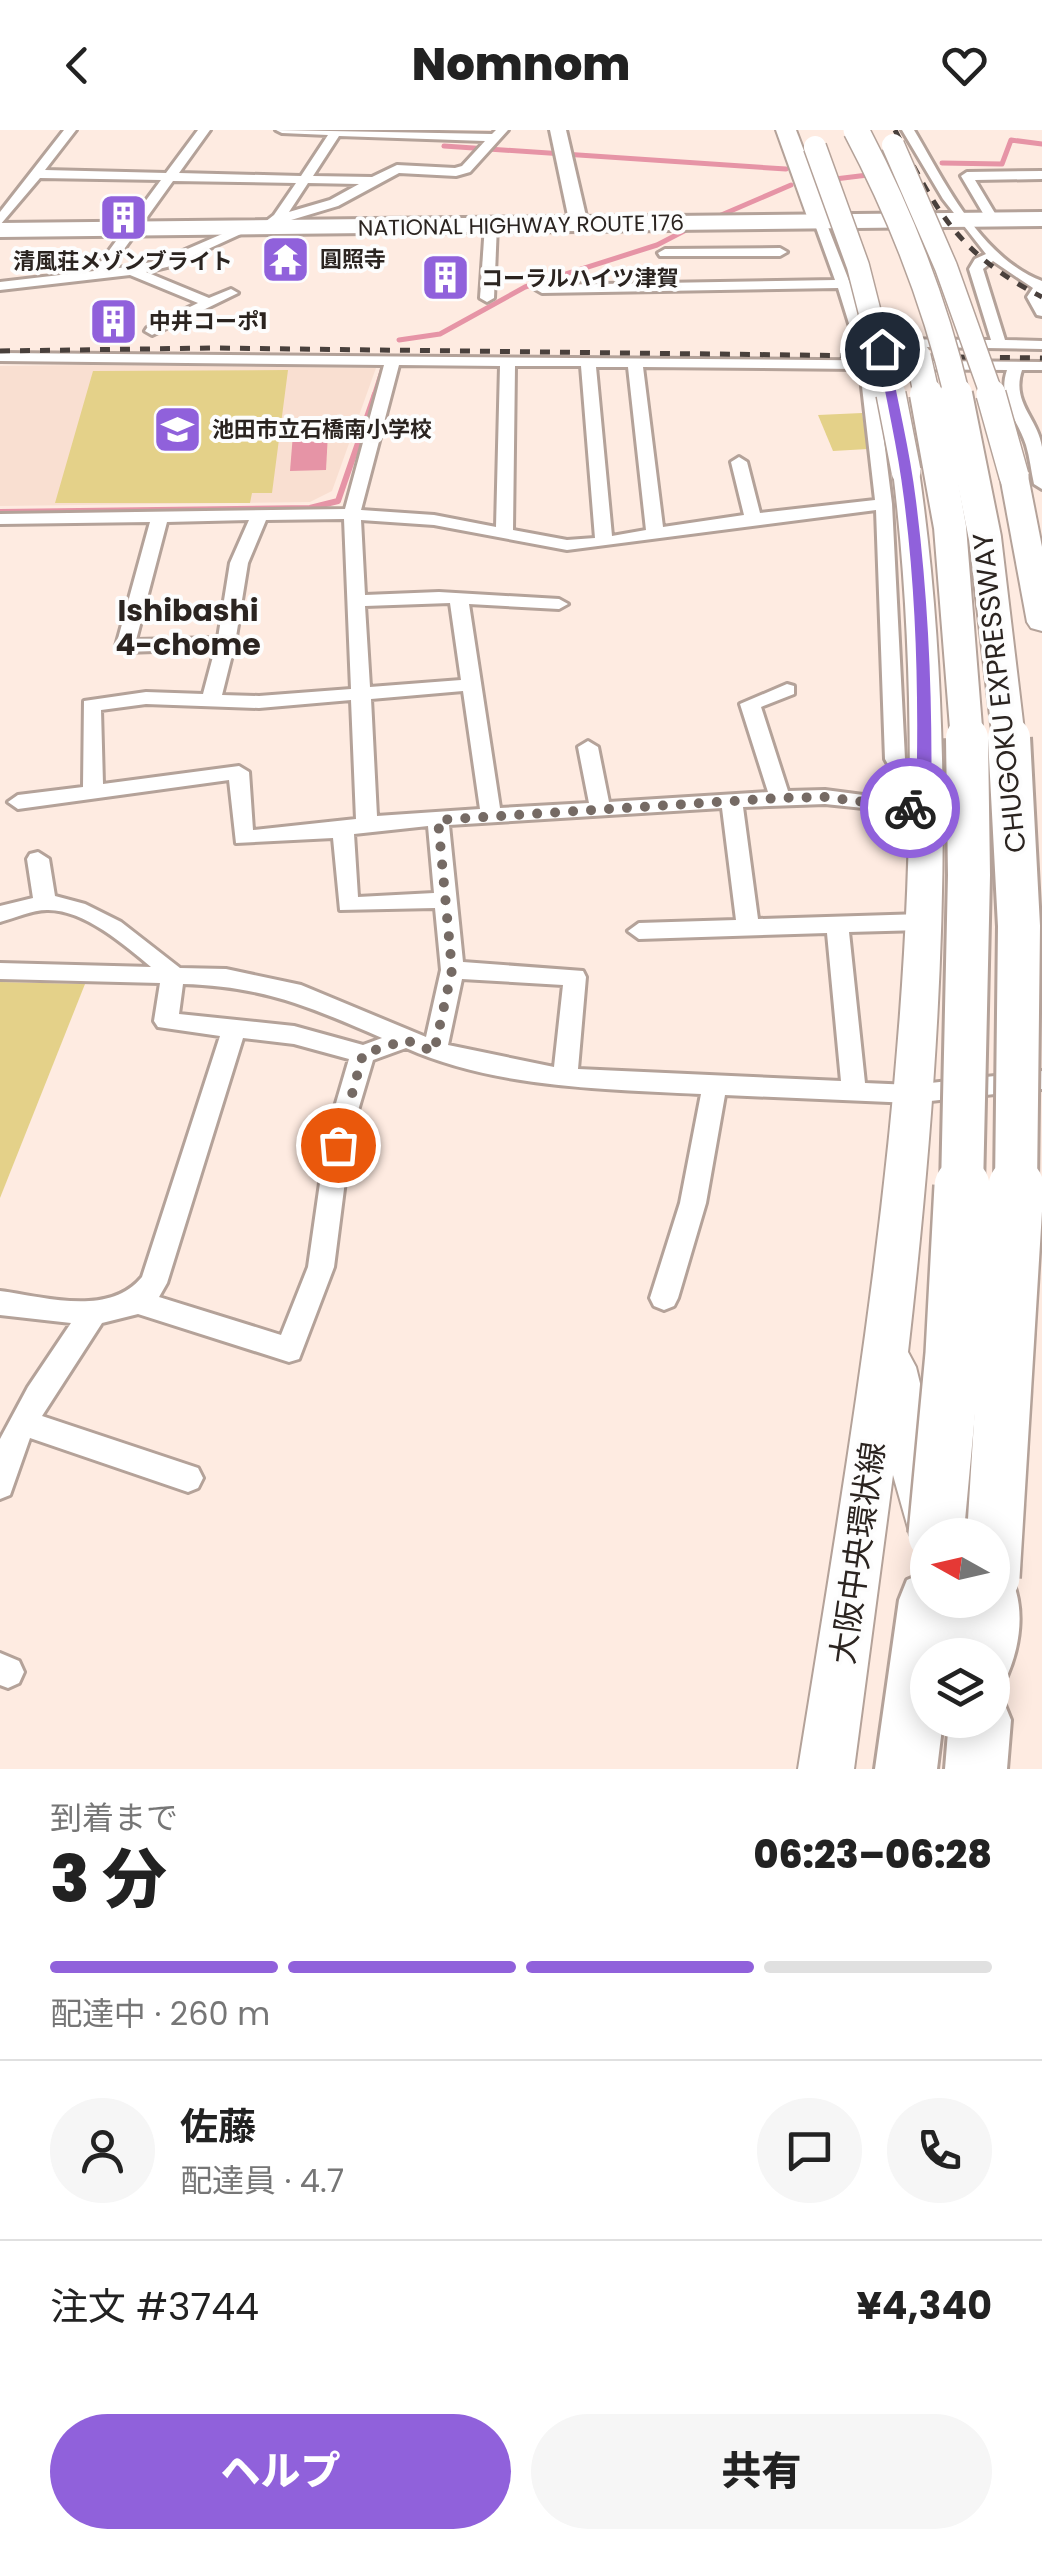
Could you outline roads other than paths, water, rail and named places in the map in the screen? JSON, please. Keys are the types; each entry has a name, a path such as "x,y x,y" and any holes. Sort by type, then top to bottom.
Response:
{"highway":[{"name":"CHUGOKU EXPRESSWAY","path":"856,130 911,248 950,368 974,470 994,593 1007,720 1017,864 1018,1164 996,1518"},
{"name":"CHUGOKU EXPRESSWAY","path":"818,136 861,187 903,294 942,468 964,668 971,845 964,1138 935,1518"},
{"name":"NATIONAL HIGHWAY ROUTE 176","path":"0,230 1042,219"},
{"path":"906,1769 926,1618"},
{"path":"976,1769 979,1738"}],"main road":[{"path":"786,130 820,222"},
{"path":"895,135 955,282 997,408 1042,622"},
{"name":"大阪中央環状線","path":"818,136 876,323 906,471 922,658 924,810 912,1094 865,1510 826,1769"},
{"path":"887,1336 913,1464 929,1518"},
{"path":"996,1738 1006,1769"}],"street":[{"path":"0,221 70,130"},
{"path":"99,274 204,130"},
{"path":"282,130 498,134"},
{"path":"558,130 578,225"},
{"path":"262,225 303,179 337,131"},
{"path":"0,286 132,272 166,264 262,225 311,212 397,169 466,169 498,134"},
{"path":"895,135 967,220 992,256 1041,286 1034,297 1042,312"},
{"path":"37,174 373,181"},
{"path":"993,220 967,176 1042,175"},
{"path":"820,222 860,342 1042,345"},
{"path":"718,223 723,253"},
{"path":"487,298 490,225"},
{"path":"665,253 780,252"},
{"path":"992,256 976,269 999,344"},
{"path":"132,272 209,302"},
{"path":"542,289 843,284"},
{"path":"152,330 230,293"},
{"path":"0,357 1042,366"},
{"path":"368,822 352,514 394,359"},
{"path":"504,533 508,361"},
{"path":"588,361 604,544"},
{"path":"635,362 655,534"},
{"path":"867,364 884,504 895,759 924,810"},
{"path":"1016,366 1011,376 1011,398 1032,439 1042,484"},
{"path":"739,462 754,521"},
{"path":"0,519 352,514 434,520 567,545 604,544 884,504"},
{"path":"210,698 226,642 239,562 259,516"},
{"path":"160,518 126,646 226,642"},
{"path":"357,601 440,597 559,604"},
{"path":"459,600 491,817"},
{"path":"93,789 91,706 146,698 259,702 470,685"},
{"path":"780,798 750,704 787,690"},
{"path":"588,747 600,808"},
{"path":"18,802 239,772 243,838 344,830 368,822 780,798 825,797 924,810"},
{"path":"732,802 748,930"},
{"path":"434,1052 452,970 438,820"},
{"path":"344,830 348,905 446,900"},
{"path":"38,859 45,902"},
{"path":"0,914 45,902 66,902 160,960 173,974"},
{"path":"639,931 922,922"},
{"path":"837,926 854,1090"},
{"path":"452,970 575,977 565,1078"},
{"path":"0,972 226,977 301,993 434,1052 565,1078 714,1088 912,1094 1042,1080"},
{"path":"173,974 166,1021 294,1035 363,1054 406,1040"},
{"path":"138,1302 154,1283 234,1030"},
{"path":"0,1303 93,1314 138,1302 289,1350 321,1267 339,1134 363,1054"},
{"path":"664,1298 694,1203 714,1088"},
{"path":"0,1485 4,1462 22,1422 93,1314"},
{"path":"22,1422 188,1478"}],"waterway":[{"path":"942,163 1002,164 1011,140 1042,144"},
{"path":"444,146 786,169"},
{"path":"827,180 876,174"},
{"path":"719,216 791,185"},
{"path":"399,340 440,334 525,287 657,245 686,230"},
{"path":"374,396 383,368"},
{"path":"0,512 310,508 338,501 375,394"}],"railway":[{"path":"895,130 952,228 989,264 1042,297"},
{"path":"0,351 214,348 1042,358"}],"place":[{"name":"清風荘メゾンブライト","path":"123,217"},
{"name":"圓照寺","path":"285,259"},
{"name":"コーラルハイツ津賀","path":"446,278"},
{"name":"中井コーポ1","path":"114,321"},
{"name":"池田市立石橋南小学校","path":"177,429"}],"district":[{"name":"Ishibashi 4-chome","path":"188,628"}]}
